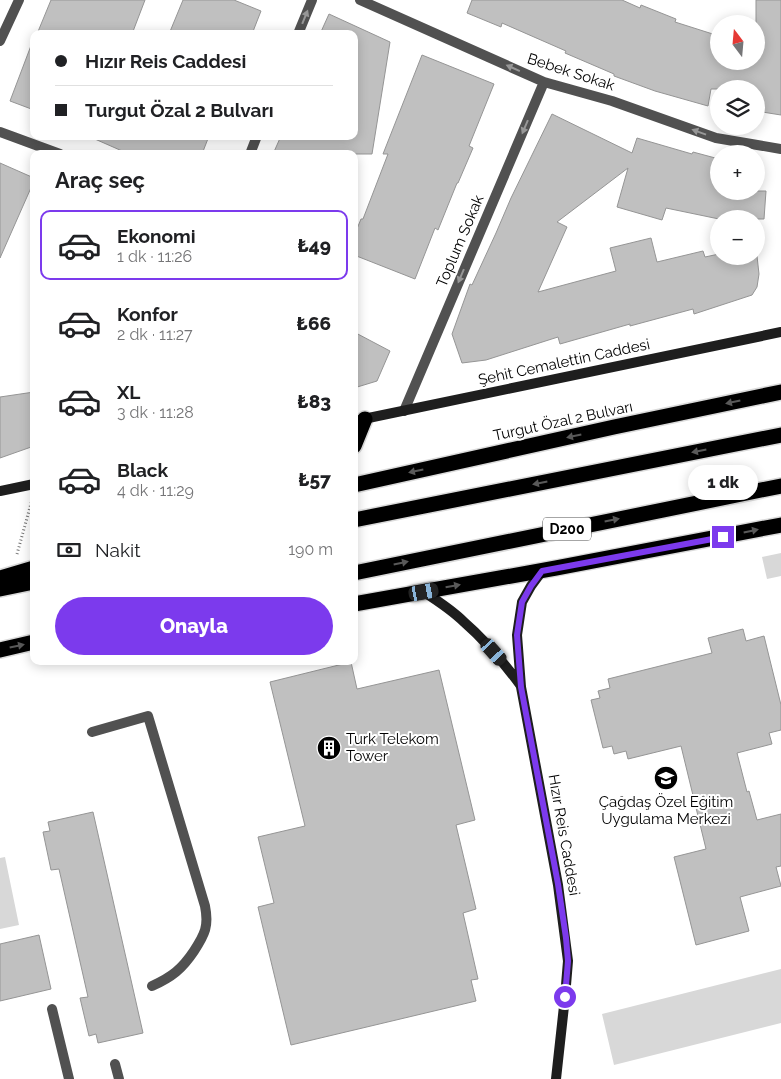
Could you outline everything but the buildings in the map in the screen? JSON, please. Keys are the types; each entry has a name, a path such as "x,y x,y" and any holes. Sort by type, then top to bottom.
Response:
{"highway":[{"name":"Turgut Özal 2 Bulvarı","path":"358,484 781,392"},
{"path":"358,519 781,435"},
{"name":"D200","path":"358,573 781,486"},
{"path":"358,603 542,571 781,525"},
{"path":"6,577 30,569"},
{"path":"0,589 30,583"},
{"path":"0,650 30,643"}],"street":[{"path":"0,41 18,0"},
{"path":"300,30 312,0"},
{"name":"Bebek Sokak","path":"360,0 544,82 612,101 716,138 781,149"},
{"name":"Toplum Sokak","path":"404,411 544,82"},
{"path":"0,132 49,150"},
{"name":"Şehit Cemalettin Caddesi","path":"359,420 781,332"},
{"path":"0,491 30,485"},
{"name":"Hızır Reis Caddesi","path":"542,571 522,602 517,635 521,687 558,884 568,961 556,1079"},
{"name":"Hızır Reis Caddesi","path":"424,592 449,609 476,633 506,666 521,687"},
{"path":"92,732 148,716 205,906 207,922 204,937 184,966 163,981 152,986"},
{"path":"52,1009 69,1079"},
{"path":"115,1064 119,1079"}],"path":[{"path":"6,577 30,506"}],"shaded area":[{"path":"781,553 781,576 767,579 762,557"},
{"path":"5,857 19,925 0,929 0,858"},
{"path":"781,969 781,1023 614,1065 602,1014"}],"place":[{"name":"Turk Telekom Tower","path":"329,748"},
{"name":"Çağdaş Özel Eğitim Uygulama Merkezi","path":"666,778"}],"route":[{"path":"565,997 568,961 566,938 558,884 521,687 517,635 522,602 542,571 723,537"}]}
